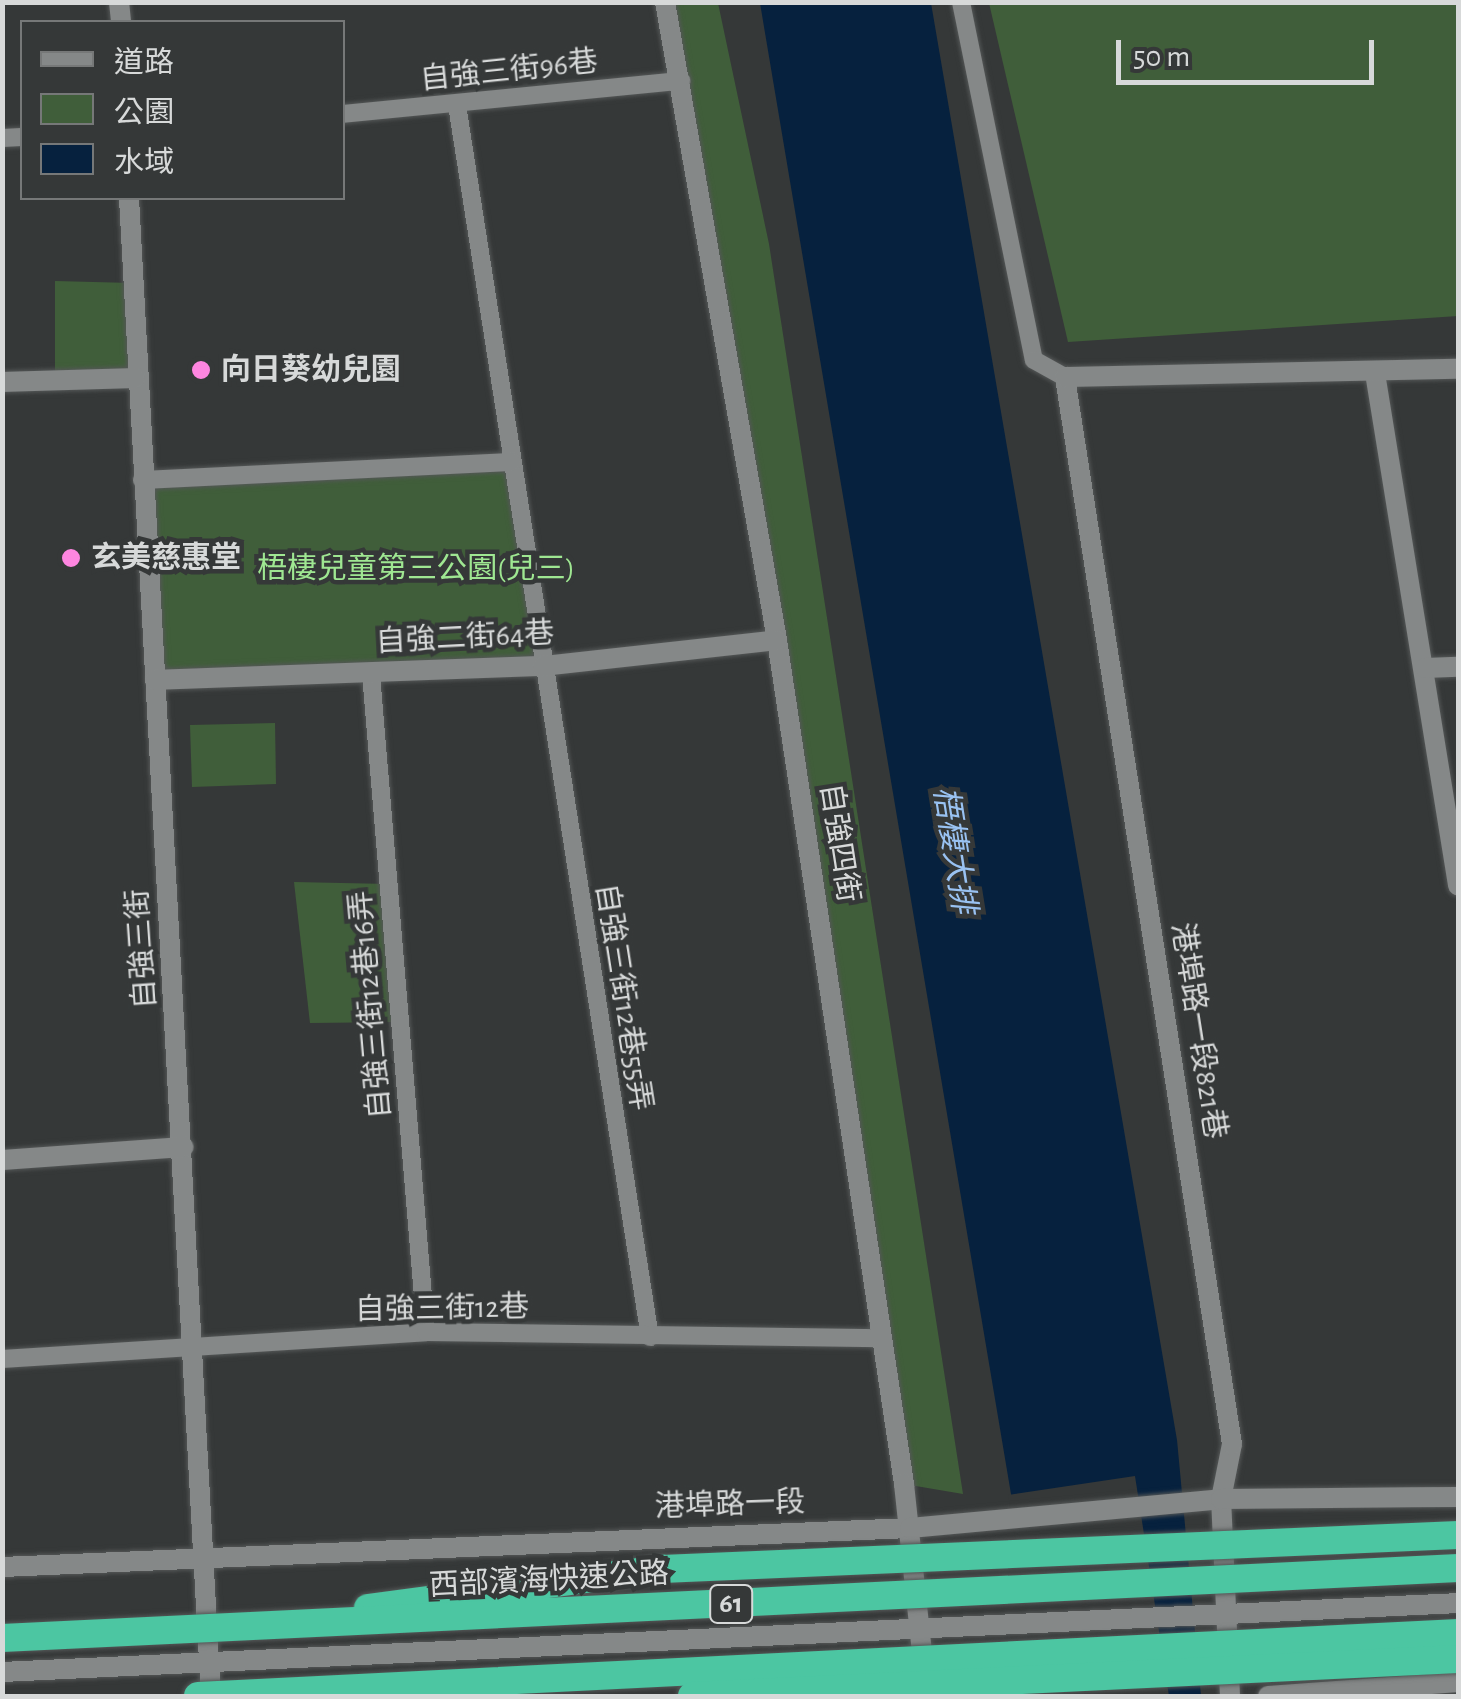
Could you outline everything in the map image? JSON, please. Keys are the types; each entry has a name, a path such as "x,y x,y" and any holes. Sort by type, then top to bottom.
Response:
{"highway":[{"path":"288,1626 396,1602 662,1569 1458,1535"},
{"name":"西部濱海快速公路","path":"2,1638 1458,1568"},
{"name":"61","path":"198,1696 1458,1633"},
{"path":"692,1696 1458,1659"}],"street":[{"name":"自強四街","path":"665,2 777,640 910,1528 926,1696"},
{"name":"自強三街","path":"129,200 136,378 195,1347 211,1696"},
{"path":"1065,377 1458,369"},
{"path":"1375,373 1458,884"},
{"name":"港埠路一段821巷","path":"1065,377 1232,1444 1221,1500 1230,1614 1230,1696"},
{"path":"2,382 136,378"},
{"name":"自強二街64巷","path":"154,680 544,666 777,640"},
{"path":"1425,668 1458,667"},
{"path":"2,1160 184,1148"},
{"name":"港埠路一段","path":"2,1567 910,1528 1221,1500 1458,1497"},
{"path":"2,1672 920,1631 1458,1602"},
{"path":"1268,1696 1458,1682"}],"lane":[{"path":"961,2 1034,360 1065,377"},
{"name":"自強三街96巷","path":"345,114 681,81"},
{"name":"自強三街12巷55弄","path":"458,105 650,1337"},
{"path":"142,480 512,462"},
{"name":"自強三街12巷16弄","path":"371,674 426,1332"},
{"name":"自強三街12巷","path":"2,1359 426,1332 882,1338"}],"green space":[{"path":"662,3 718,3 769,244 963,1494 904,1484 779,597"},
{"path":"989,3 1458,3 1458,316 1068,342"},
{"path":"55,281 132,283 135,378 55,381"},
{"name":"梧棲兒童第三公園(兒三)","path":"512,462 543,666 371,674 196,668 155,680 142,480"},
{"path":"275,723 276,784 192,787 190,725"},
{"path":"294,882 389,884 400,1022 310,1023"}],"water":[{"name":"梧棲大排","path":"760,3 931,3 1177,1440 1201,1696 1045,1696"}],"pier":[{"path":"1135,1476 1169,1696 1040,1696 1008,1495"}],"place":[{"name":"向日葵幼兒園","path":"201,370"},
{"name":"玄美慈惠堂","path":"71,558"}]}
